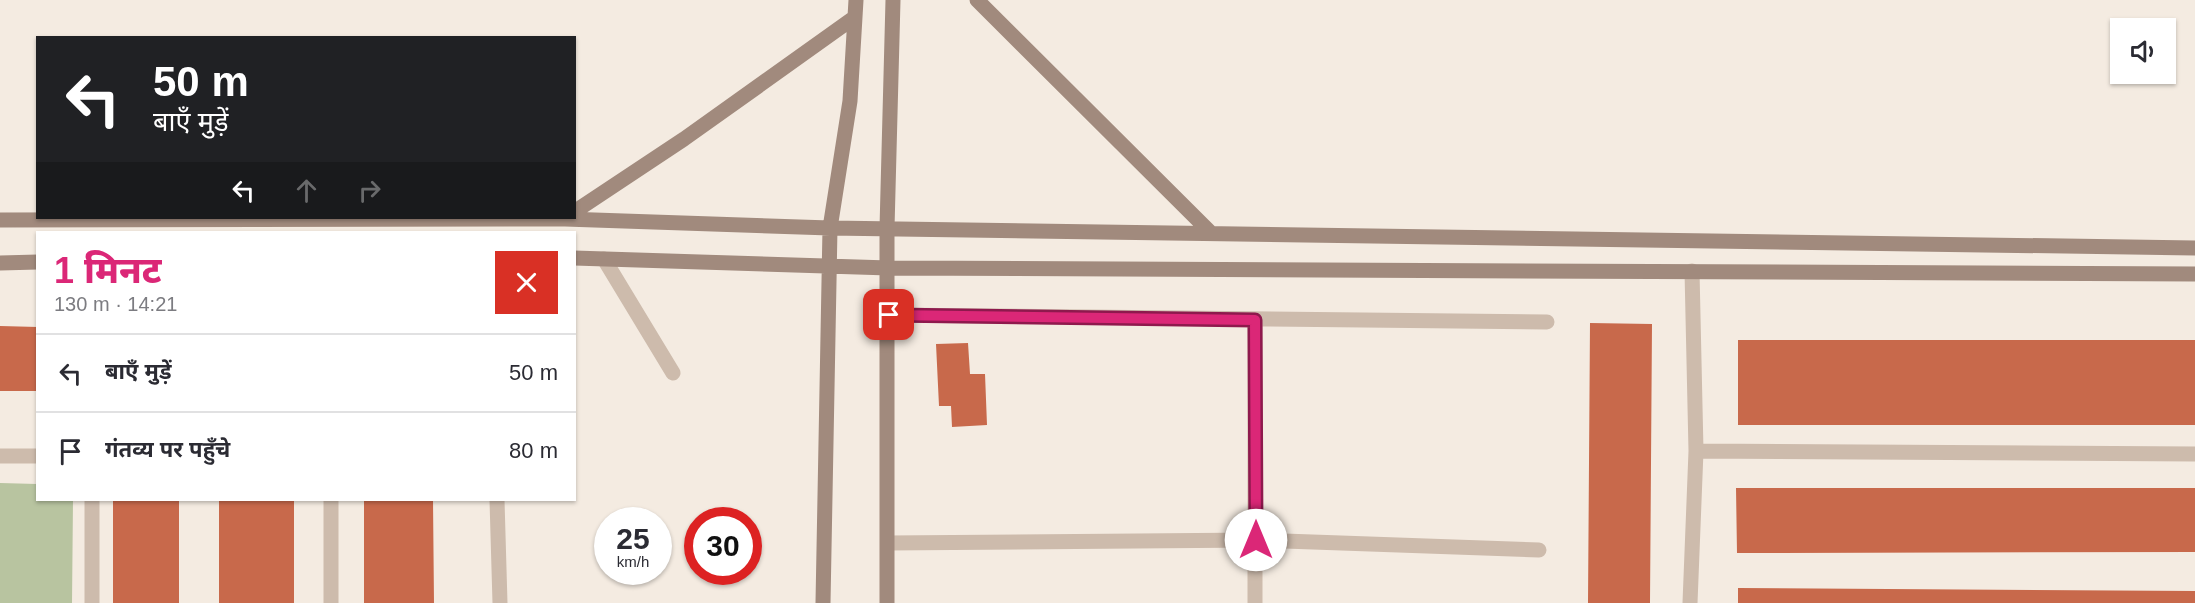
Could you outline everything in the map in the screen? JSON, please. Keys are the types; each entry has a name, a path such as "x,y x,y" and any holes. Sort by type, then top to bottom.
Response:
{"main road":[{"path":"823,603 830,228 850,101 856,0"},
{"path":"887,603 889,268 887,228 893,0"},
{"path":"977,0 1211,233"},
{"path":"576,211 684,139 855,17"},
{"path":"576,216 830,228 2195,248"},
{"path":"0,220 142,219"},
{"path":"576,258 889,268 2195,274"},
{"path":"0,262 36,262"}],"street":[{"path":"604,258 674,373"},
{"path":"1690,603 1696,451 1692,271"},
{"path":"889,315 1547,322"},
{"path":"1255,320 1255,603"},
{"path":"1696,451 2195,454"},
{"path":"0,456 36,456"},
{"path":"92,501 92,603"},
{"path":"331,501 331,603"},
{"path":"497,501 500,603"},
{"path":"888,543 1256,540 1539,550"}],"green space":[{"path":"0,483 36,484 36,501 73,501 72,603 0,603"}],"building":[{"path":"1590,323 1652,324 1650,603 1588,603"},
{"path":"0,326 36,327 36,391 0,391"},
{"path":"1738,340 2195,340 2195,425 1738,425"},
{"path":"968,343 970,374 985,374 987,425 952,427 951,406 939,406 936,344"},
{"path":"1736,488 2195,488 2195,552 1737,553"},
{"path":"113,501 179,501 179,603 113,603"},
{"path":"219,501 294,501 294,603 219,603"},
{"path":"364,501 433,501 434,603 364,603"},
{"path":"1738,588 2195,591 2195,603 1738,603"}],"route":[{"path":"889,315 1255,320 1256,540"}]}
